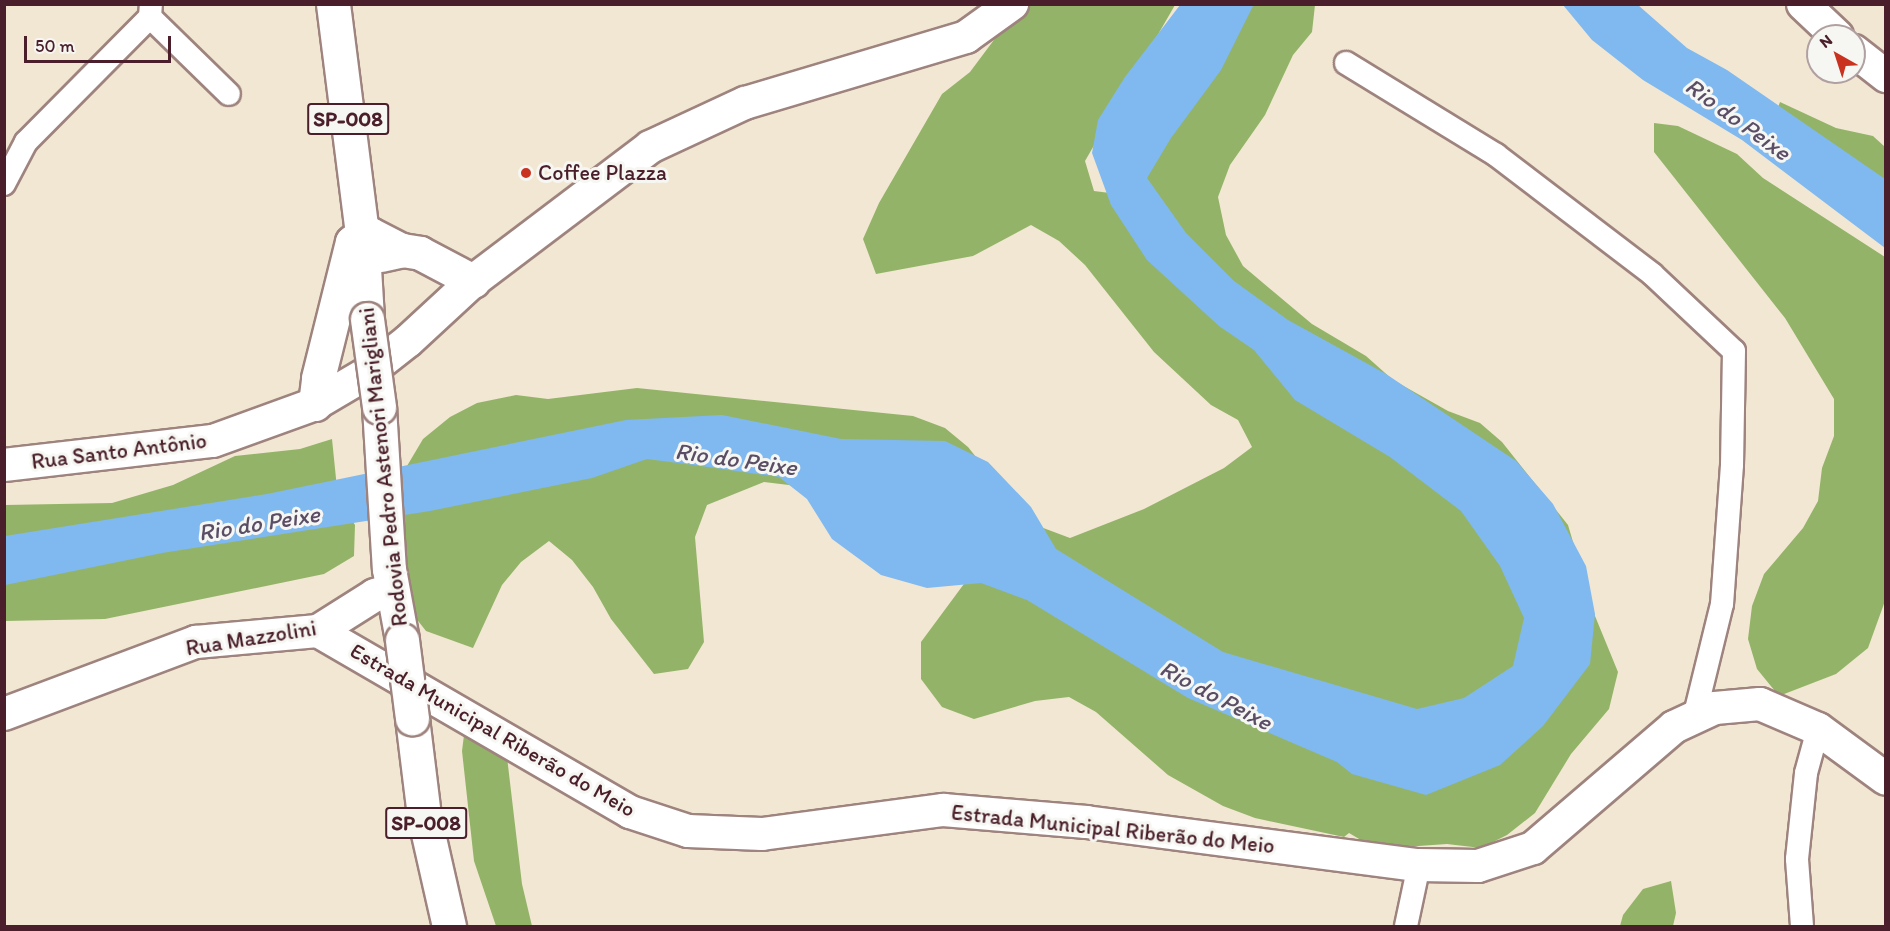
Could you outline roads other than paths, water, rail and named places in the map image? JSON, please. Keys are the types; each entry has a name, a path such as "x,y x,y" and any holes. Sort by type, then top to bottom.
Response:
{"main road":[{"name":"Rodovia Pedro Astenori Marigliani","path":"333,4 362,247 366,319 384,453 391,580 402,640 424,816 449,927"},
{"path":"315,404 346,260 352,242 362,247 402,250 435,258 473,281"}],"street":[{"name":"Rua Santo Antônio","path":"4,465 213,441 315,404 366,374 408,342 473,281 650,147 745,103 966,37 1012,4"},
{"path":"1803,4 1824,24"},
{"path":"4,184 15,141 151,11 229,94"},
{"path":"1866,60 1886,76"},
{"path":"1346,63 1496,155 1652,273 1734,351 1732,465 1722,604 1694,717"},
{"name":"Rua Mazzolini","path":"4,714 196,642 318,631 375,595 391,580"},
{"name":"Estrada Municipal Riberão do Meio","path":"318,631 630,812 688,831 762,834 943,810 1086,822 1419,865 1478,866 1533,848 1674,727 1714,708 1760,704 1818,729 1886,779"},
{"path":"1802,927 1797,860 1806,773 1818,729"},
{"path":"1406,927 1419,865"}],"water":[{"name":"Rio do Peixe","path":"1254,4 1221,70 1171,138 1147,178 1186,233 1234,281 1288,320 1386,374 1516,461 1553,504 1586,566 1595,614 1590,664 1543,726 1500,765 1426,795 1352,774 1337,762 1188,698 1027,600 981,583 927,588 881,575 832,539 807,499 779,477 647,459 592,478 430,511 162,553 5,585 5,536 267,494 626,420 722,415 841,439 945,441 988,462 1031,507 1056,549 1223,652 1417,709 1464,698 1513,666 1524,618 1500,566 1461,511 1390,457 1295,400 1254,350 1219,326 1147,260 1111,205 1092,153 1098,120 1125,77 1180,5"},
{"name":"Rio do Peixe","path":"1563,5 1638,5 1687,48 1727,70 1885,179 1885,248 1742,140 1643,80 1592,40"}],"place":[{"name":"Coffee Plazza","path":"526,173"}]}
